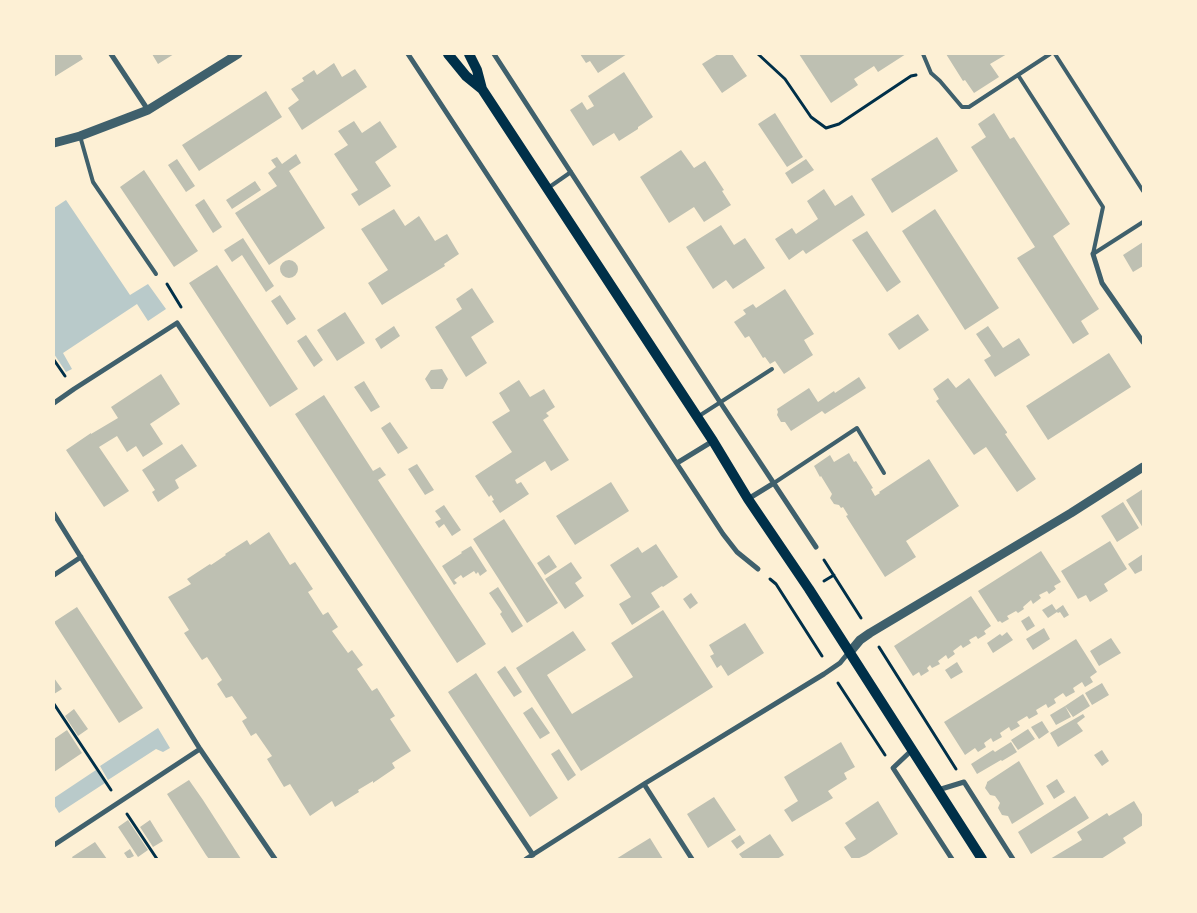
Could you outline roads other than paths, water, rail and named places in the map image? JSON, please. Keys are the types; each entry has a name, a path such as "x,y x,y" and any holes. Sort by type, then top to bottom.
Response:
{"main road":[{"path":"448,54 466,76 482,89"},
{"path":"470,54 482,89 713,441 748,499 850,652 982,859"}],"street":[{"path":"111,54 148,110"},
{"path":"54,143 80,136 148,110 238,54"},
{"path":"408,54 732,546 758,569"},
{"path":"494,54 816,547"},
{"path":"1093,254 1102,283 1143,342"},
{"path":"54,404 74,389 177,323 533,855"},
{"path":"677,463 713,441"},
{"path":"526,859 824,674 840,663 860,640 870,633 1070,513 1143,466"},
{"path":"748,499 774,483"},
{"path":"54,514 200,749 275,859"},
{"path":"54,575 81,557"},
{"path":"54,845 200,749"},
{"path":"912,750 893,768 952,859"},
{"path":"938,791 964,782 1014,859"},
{"path":"644,784 692,859"}],"lane":[{"path":"923,54 931,73 940,80 962,107 969,107 1050,54"},
{"path":"1055,54 1143,191"},
{"path":"1018,75 1103,207 1093,254"},
{"path":"80,136 93,182 156,274"},
{"path":"546,189 571,172"},
{"path":"1093,254 1143,222"},
{"path":"697,417 772,369"},
{"path":"774,483 856,428 884,473"}]}
